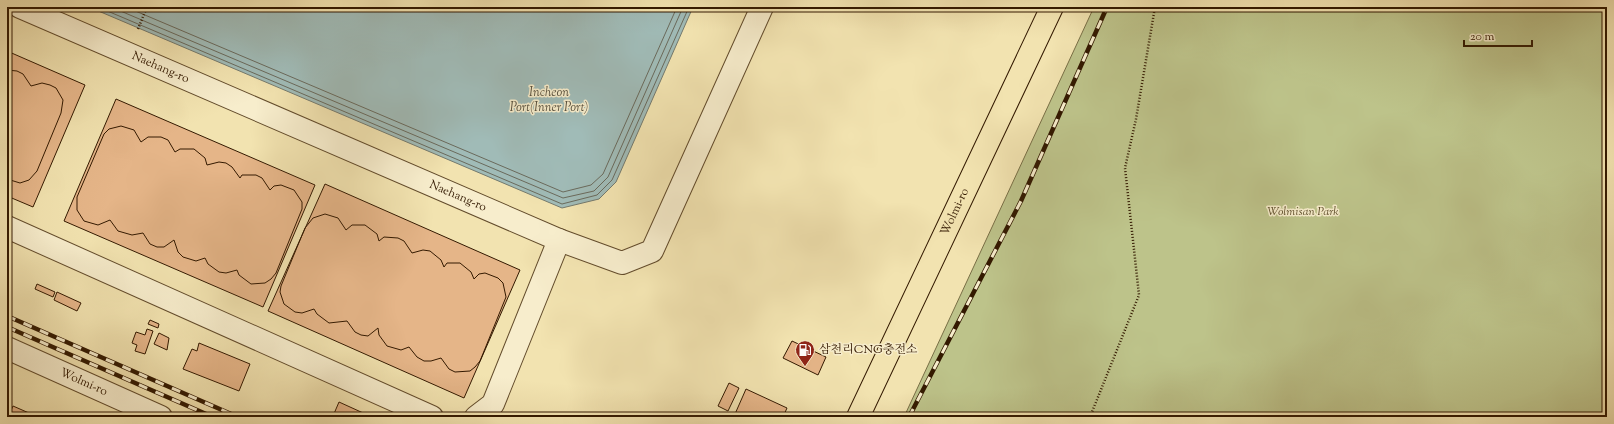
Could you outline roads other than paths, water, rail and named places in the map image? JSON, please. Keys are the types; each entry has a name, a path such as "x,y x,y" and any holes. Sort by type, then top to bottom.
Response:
{"main road":[{"name":"Wolmi-ro","path":"858,417 1052,7"}],"street":[{"name":"Naehang-ro","path":"20,7 559,240 622,263 652,251 762,7"},
{"path":"7,227 432,417"},
{"path":"476,417 493,404 559,240"},
{"name":"Wolmi-ro","path":"7,348 161,417"}],"water":[{"name":"Incheon Port(Inner Port)","path":"89,7 693,7 616,182 599,199 562,208"}],"railway":[{"path":"909,417 1021,201 1107,7"},
{"path":"7,316 238,417"},
{"path":"7,327 213,417"}],"place":[{"name":"삼천리CNG충전소","path":"805,367"}],"park label":[{"name":"Wolmisan Park","path":"1303,212"}]}
